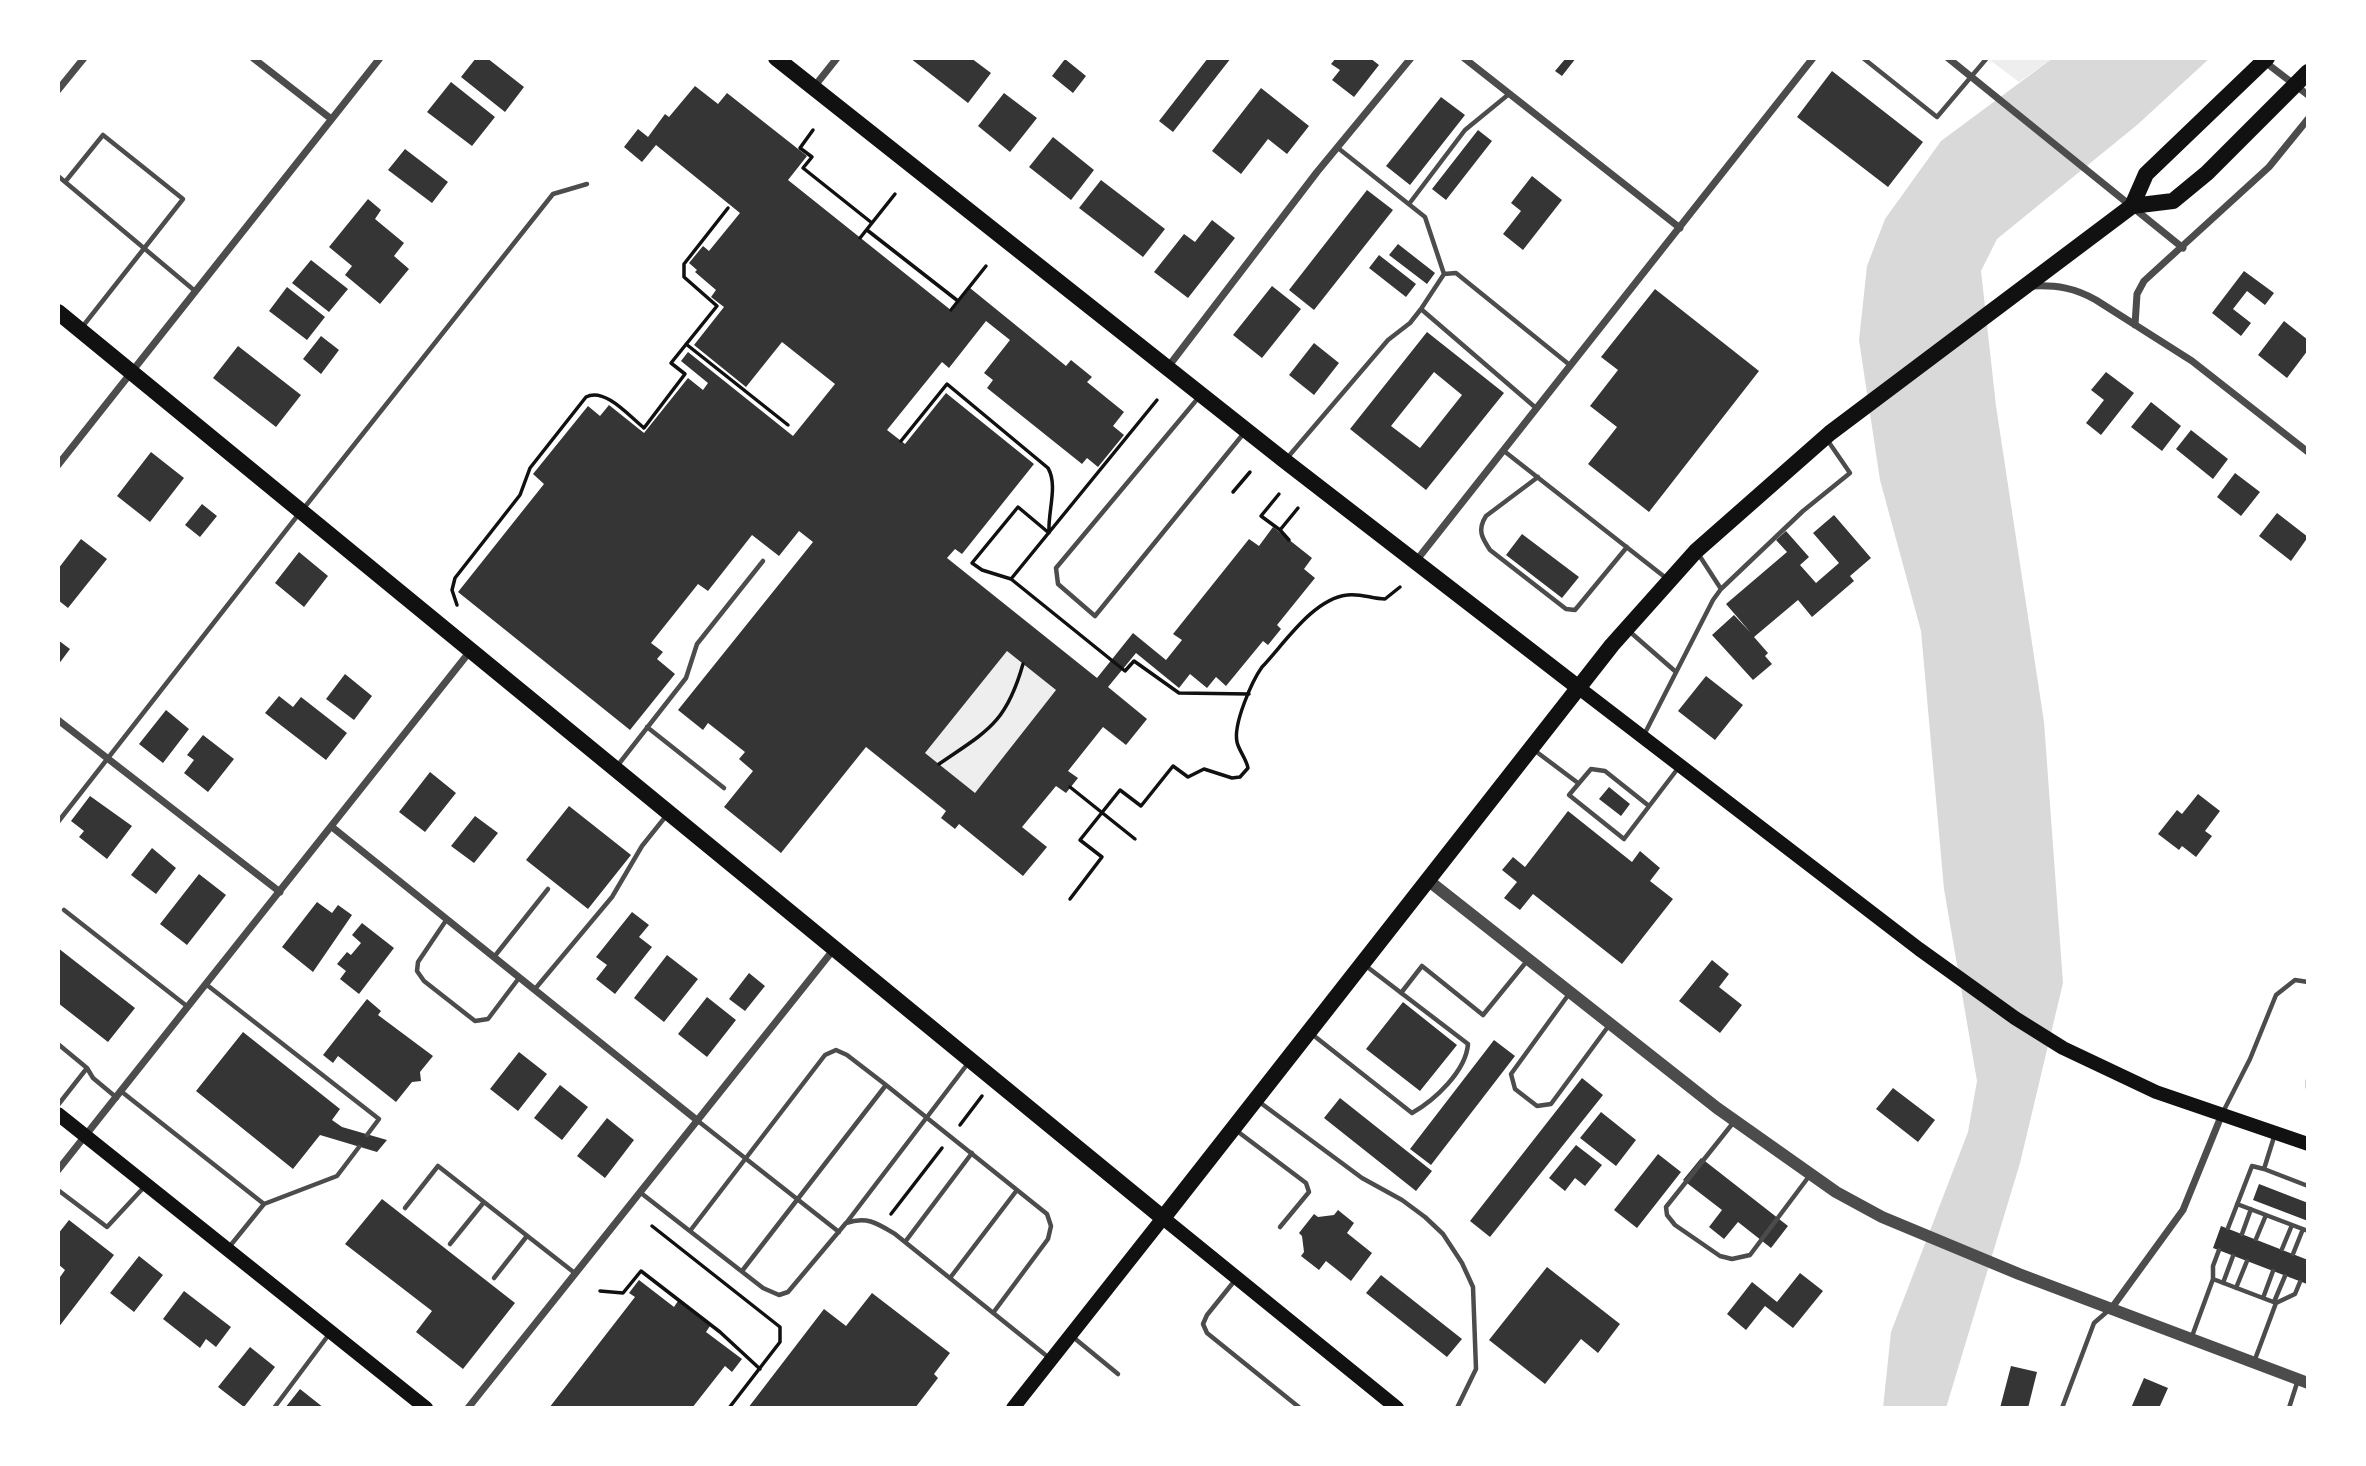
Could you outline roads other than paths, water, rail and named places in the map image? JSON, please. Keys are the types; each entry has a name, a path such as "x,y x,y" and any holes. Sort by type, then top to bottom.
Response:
{"main road":[{"path":"776,58 1415,562 1919,949 2015,1018 2082,1058 2156,1092 2308,1144"},
{"path":"2132,206 2146,174 2266,60"},
{"path":"1019,1406 1051,1360 1579,688 1626,629 1696,551 1828,435 2132,206 2173,201 2302,91 2308,72"},
{"path":"58,312 971,1060 1387,1405"},
{"path":"58,1114 426,1408"}],"street":[{"path":"58,90 84,58"},
{"path":"253,58 330,118"},
{"path":"58,465 380,58"},
{"path":"814,88 837,58"},
{"path":"1168,368 1411,58"},
{"path":"1464,58 1680,228"},
{"path":"1415,562 1813,58"},
{"path":"1948,58 2183,248"},
{"path":"2266,60 2302,91"},
{"path":"2134,325 2137,294 2144,281 2269,167 2308,120"},
{"path":"2024,286 2059,285 2080,291 2192,361 2308,452"},
{"path":"58,1170 471,650"},
{"path":"58,720 280,892"},
{"path":"332,827 698,1121"},
{"path":"1429,881 1735,1121 1836,1192 1904,1227 2019,1274 2303,1381"},
{"path":"468,1408 577,1275 834,948"},
{"path":"2111,1309 2183,1210 2222,1114"}],"lane":[{"path":"1863,58 1937,117 1987,58"},
{"path":"1409,204 1465,130 1510,94"},
{"path":"65,182 103,135 183,199 80,330"},
{"path":"1338,148 1425,217 1444,274"},
{"path":"58,176 195,291"},
{"path":"58,822 552,194 587,184"},
{"path":"1444,274 1456,273 1571,366"},
{"path":"1285,461 1388,340 1410,323 1444,274"},
{"path":"1421,309 1537,409"},
{"path":"1201,394 1056,568 1058,583 1095,616 1247,430"},
{"path":"1643,737 1721,589 1784,529 1850,473 1828,435"},
{"path":"1504,451 1669,581"},
{"path":"1538,477 1486,516 1481,524 1481,537 1490,550 1566,610 1575,610 1626,547"},
{"path":"1696,551 1721,589"},
{"path":"615,768 686,678 697,644 764,561"},
{"path":"1626,629 1676,672"},
{"path":"647,727 724,788"},
{"path":"1532,748 1578,783"},
{"path":"1649,806 1605,771 1591,769 1569,794 1624,839 1680,766"},
{"path":"535,989 612,897 642,846 669,813"},
{"path":"494,957 548,889"},
{"path":"64,910 189,1007"},
{"path":"447,919 418,962 417,971 425,981 475,1021 488,1019 519,977"},
{"path":"1401,993 1422,966 1483,1015 1529,959"},
{"path":"1310,1032 1412,1113 1433,1101 1468,1055 1468,1044 1363,964"},
{"path":"2222,1114 2250,1059 2276,995 2295,980 2308,982"},
{"path":"207,985 379,1119 367,1135"},
{"path":"1570,992 1511,1074 1511,1083 1515,1089 1537,1107 1551,1104 1611,1023"},
{"path":"58,1044 87,1068 93,1079 119,1095 264,1204"},
{"path":"690,1231 825,1055 836,1050 848,1055 927,1116 1047,1214 1051,1226 1048,1239 993,1313"},
{"path":"641,1194 779,1296 788,1292 839,1232 971,1060"},
{"path":"58,1105 87,1068"},
{"path":"2308,1080 2308,1088"},
{"path":"742,1271 886,1085"},
{"path":"1256,1099 1362,1178 1402,1200 1425,1217 1443,1234 1462,1263 1472,1287 1476,1369 1457,1408"},
{"path":"698,1121 839,1232"},
{"path":"1735,1121 1667,1207 1667,1215 1675,1225 1720,1256 1732,1259 1751,1255 1810,1174"},
{"path":"1234,1128 1306,1183 1309,1192 1280,1227"},
{"path":"2264,1169 2276,1133"},
{"path":"227,1250 264,1204 337,1176 359,1147"},
{"path":"905,1242 972,1153"},
{"path":"405,1208 438,1166 577,1275"},
{"path":"2228,1228 2252,1166 2308,1186"},
{"path":"58,1190 107,1227 146,1185"},
{"path":"950,1279 1017,1190"},
{"path":"450,1244 484,1202"},
{"path":"2237,1204 2306,1230 2293,1254"},
{"path":"2242,1234 2251,1209"},
{"path":"2256,1239 2266,1215"},
{"path":"846,1223 859,1219 872,1220 905,1242 1051,1360"},
{"path":"2282,1250 2292,1224"},
{"path":"494,1278 527,1236"},
{"path":"2191,1339 2213,1279 2213,1266 2219,1250"},
{"path":"2222,1283 2233,1256"},
{"path":"2236,1288 2247,1261"},
{"path":"2263,1297 2273,1271"},
{"path":"2253,1363 2285,1276"},
{"path":"1236,1279 1207,1315 1203,1324 1207,1333 1300,1408"},
{"path":"2213,1279 2275,1302 2295,1294 2300,1282"},
{"path":"2062,1408 2094,1323 2111,1309"},
{"path":"274,1408 331,1332"},
{"path":"1070,1336 1118,1374"},
{"path":"2289,1408 2303,1381"}]}
